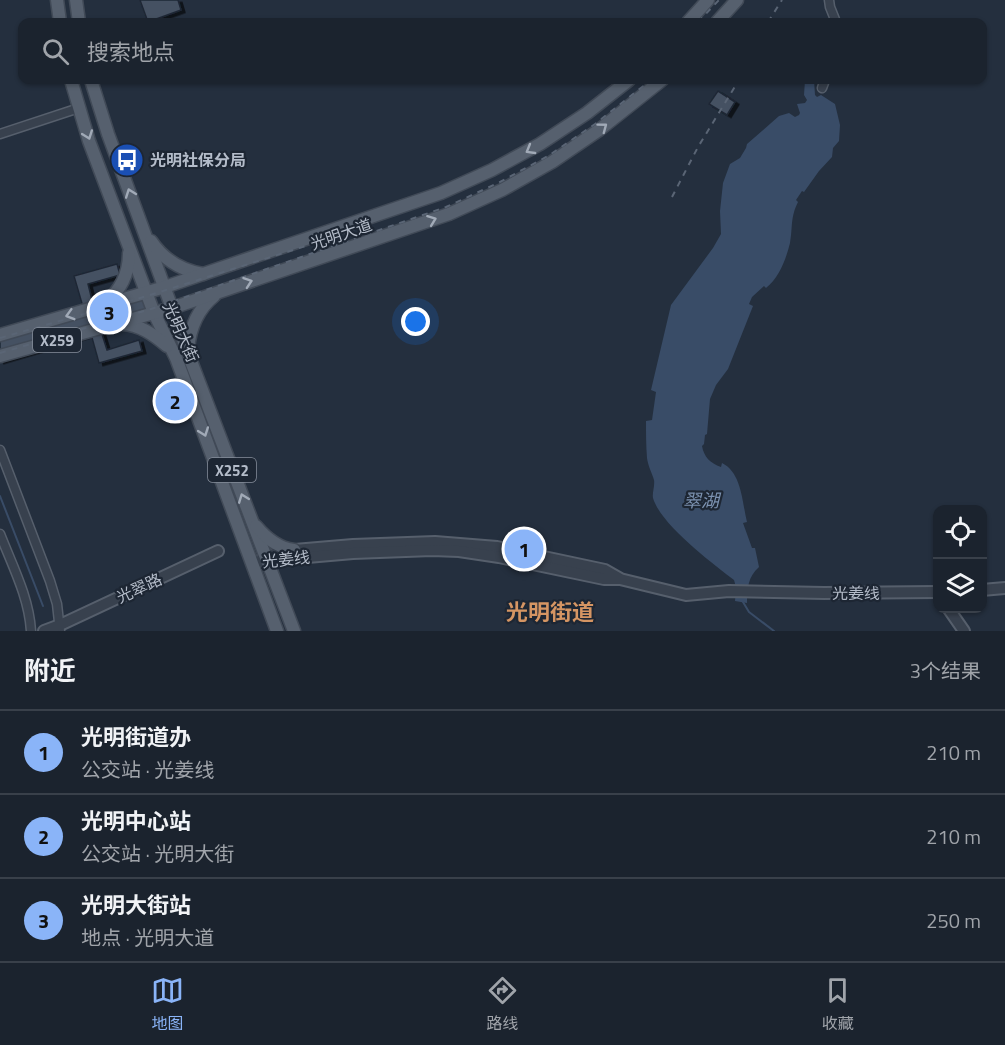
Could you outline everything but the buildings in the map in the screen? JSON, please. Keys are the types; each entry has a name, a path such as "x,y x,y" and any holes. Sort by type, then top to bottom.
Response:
{"main road":[{"path":"57,0 59,18"},
{"path":"76,0 78,18"},
{"path":"692,18 708,0"},
{"path":"721,18 737,0"},
{"name":"光明大街","path":"72,84 89,141 154,313 182,357 251,520 294,631"},
{"name":"光明大街","path":"92,84 108,134 172,308 182,357 278,631"},
{"name":"光明大道","path":"0,335 165,288 415,203 492,170 540,144 624,84"},
{"name":"光明大道","path":"0,356 172,308 423,224 476,202 576,147 657,84"},
{"path":"144,231 166,258 180,267 204,274"},
{"path":"100,306 117,292 124,279 128,265 128,243"},
{"path":"114,324 147,331 182,357 195,321 204,305 217,293"},
{"path":"251,520 278,545 294,550"}],"street":[{"path":"829,0 834,18"},
{"path":"0,134 79,108"},
{"path":"0,450 50,581 57,604 59,629"},
{"path":"0,534 26,600 30,631"},
{"name":"光姜线","path":"266,559 283,551 353,544 461,543 497,547 605,570 620,579"},
{"name":"光翠路","path":"44,631 59,629 218,551"},
{"name":"光姜线","path":"252,562 353,553 459,551 507,558 604,579 620,579 686,594 729,591 933,593"},
{"path":"987,590 1005,588"},
{"path":"951,613 964,631"}],"water":[{"name":"翠湖","path":"805,84 814,84 817,97 821,95 835,104 840,125 839,141 833,148 832,157 796,200 798,202 793,218 790,243 778,274 771,284 766,288 764,286 752,297 749,304 753,306 728,369 716,385 710,399 707,434 702,446 704,453 711,461 721,467 722,463 729,468 740,489 747,522 743,523 752,548 755,548 759,567 749,583 747,603 735,601 734,580 688,543 658,509 653,498 654,480 647,458 646,421 652,420 656,392 651,390 671,305 721,234 720,211 723,183 730,164 740,158 747,144 779,116 789,113 795,117 799,115 797,104 805,103 807,100 804,95"}],"waterway":[{"path":"0,496 43,606"},
{"path":"743,602 749,612 774,631"}],"railway":[{"path":"702,18 719,0"},
{"path":"771,18 782,0"},
{"path":"0,353 151,309 446,207 548,156 595,124 646,84"},
{"path":"672,197 698,147 737,84"},
{"path":"0,338 147,296 350,232"}],"place":[{"name":"光明社保分局","path":"127,160"},
{"name":"光明大街站","path":"109,312"},
{"name":"光明中心站","path":"175,401"},
{"name":"光明街道办","path":"524,549"}],"district":[{"name":"光明街道","path":"550,612"}]}
